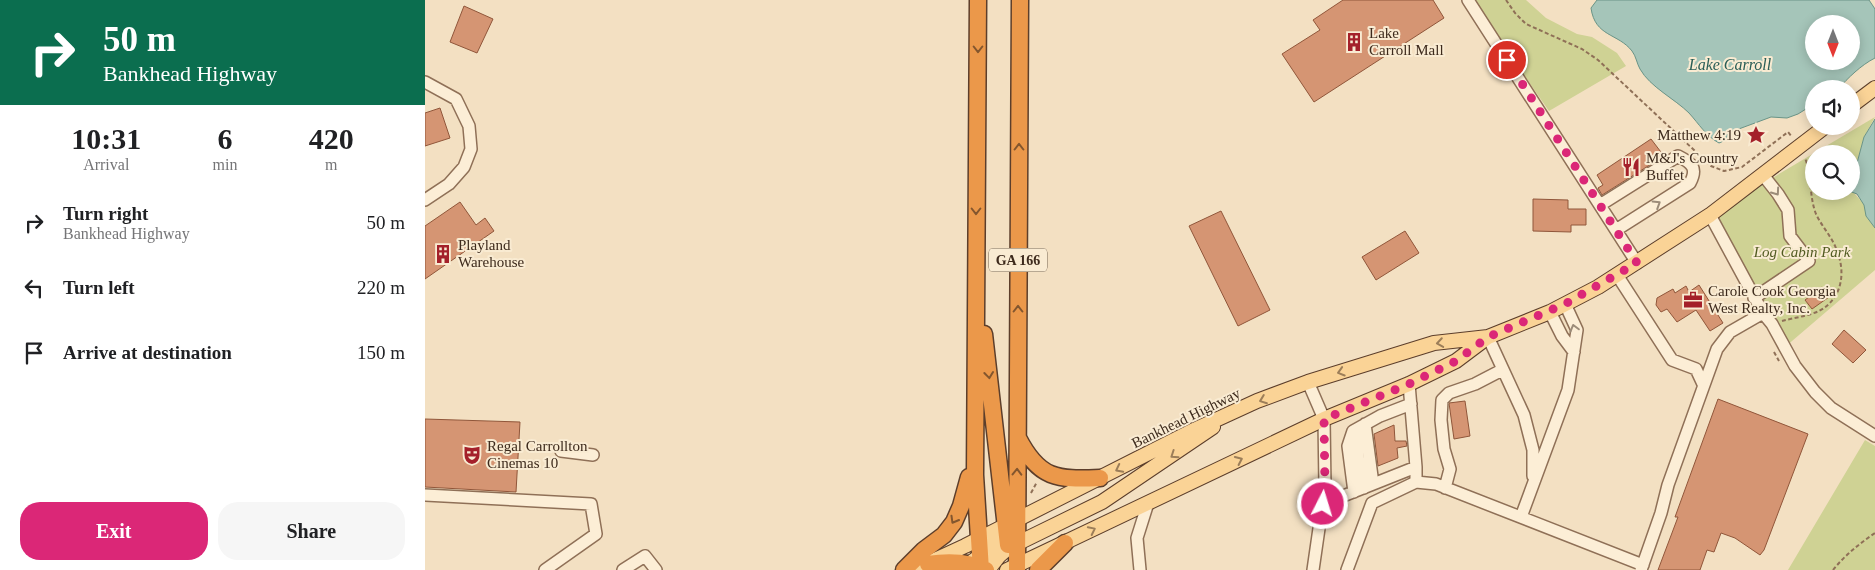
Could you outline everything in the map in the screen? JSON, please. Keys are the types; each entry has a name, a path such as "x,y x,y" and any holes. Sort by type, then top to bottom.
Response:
{"highway":[{"name":"GA 166","path":"904,570 924,550 944,535 954,522 961,506 975,458 978,0"},
{"name":"GA 166","path":"1010,535 1017,437 1020,0"},
{"path":"976,239 980,296 1013,568"},
{"path":"1017,437 1030,460 1044,471 1067,479 1100,478"},
{"path":"921,567 955,562 977,567 975,458"},
{"path":"1039,570 1065,543"}],"main road":[{"path":"1860,99 1875,88"},
{"name":"Bankhead Highway","path":"921,567 978,540 1010,535 1100,478 1196,429 1243,408 1308,382 1434,344 1488,337 1550,312 1617,275 1711,216 1815,135"},
{"name":"Bankhead Highway","path":"1013,568 1324,419 1409,384 1456,361 1488,337"},
{"path":"977,567 991,548 1010,535 1102,502 1243,408"}],"street":[{"path":"1468,0 1637,263"},
{"path":"425,82 456,99 469,126 471,149 464,167 449,184 425,200"},
{"path":"1600,205 1678,156 1688,160 1693,166 1694,175 1690,183 1616,230"},
{"path":"1754,298 1809,261 1790,236 1788,210 1763,174"},
{"path":"1711,216 1754,298 1772,324 1795,366 1815,392 1831,408 1875,436"},
{"path":"1617,275 1672,360 1696,369 1703,384"},
{"path":"1521,517 1566,397 1577,330 1565,304"},
{"path":"1550,312 1562,336 1574,352"},
{"path":"1347,570 1372,503 1416,482 1428,482 1445,488 1642,567 1661,513 1667,484 1717,349 1730,332 1763,313"},
{"path":"1488,337 1502,370 1517,397 1529,434 1533,450 1533,485"},
{"path":"1445,488 1450,469 1444,450 1441,420 1442,400 1449,393 1475,384 1502,370"},
{"path":"1308,382 1324,419 1325,487 1313,570"},
{"path":"1409,384 1417,466 1416,482"},
{"path":"1364,488 1348,446 1353,431 1411,404"},
{"path":"1364,488 1365,424"},
{"path":"561,450 593,455"},
{"path":"1323,504 1417,466"},
{"path":"425,495 591,504 596,534 545,570"},
{"path":"1140,570 1137,538 1148,503"},
{"path":"623,570 645,556 656,570"}],"path":[{"path":"1506,0 1526,24 1569,43 1598,60 1711,166 1724,171 1742,167 1788,132 1806,159 1812,202 1817,215 1837,250 1843,276 1835,296 1819,311 1772,324"},
{"path":"1028,498 1040,474"},
{"path":"1833,570 1848,553 1875,533"}],"green space":[{"path":"1472,0 1526,0 1546,18 1577,34 1592,37 1617,53 1626,66 1549,111"},
{"name":"Log Cabin Park","path":"1875,117 1864,137 1860,152 1860,145 1828,145 1845,135 1860,135 1860,126"},
{"name":"Log Cabin Park","path":"1805,159 1805,200 1860,200 1863,203 1866,209 1866,216 1875,228 1875,270 1785,347 1710,215"},
{"path":"1865,440 1875,446 1875,570 1788,570"}],"water":[{"name":"Lake Carroll","path":"1597,0 1869,0 1875,9 1875,58 1860,68 1860,15 1805,15 1805,70 1858,70 1846,80 1805,80 1805,110 1787,118 1771,117 1728,133 1726,140 1719,143 1706,133 1689,113 1644,75 1632,51 1602,30 1593,17 1591,8"},
{"path":"1875,119 1875,228 1866,216 1864,205 1860,199 1860,152 1864,137"}],"building":[{"name":"Lake Carroll Mall","path":"1343,0 1433,0 1444,18 1314,102 1282,54 1320,30 1313,20"},
{"path":"464,6 493,19 477,53 450,42"},
{"path":"440,108 450,138 425,146 425,113"},
{"name":"M&J's Country Buffet","path":"1651,139 1664,156 1602,195 1598,188 1603,185 1597,175"},
{"path":"1533,199 1568,200 1568,209 1586,209 1586,225 1571,225 1571,232 1533,231"},
{"name":"Playland Warehouse","path":"460,202 476,225 485,218 494,231 425,279 425,226"},
{"path":"1221,211 1270,310 1238,326 1189,226"},
{"path":"1405,231 1419,253 1376,280 1362,257"},
{"path":"1699,285 1723,323 1710,331 1696,310 1677,322 1667,309 1661,312 1656,305 1657,298 1673,289 1675,293 1686,286 1689,292"},
{"path":"1822,287 1829,297 1812,309 1805,300"},
{"path":"1844,330 1866,350 1853,363 1832,344"},
{"path":"1718,399 1808,434 1764,550 1760,555 1735,538 1721,533 1714,552 1707,550 1700,570 1658,570 1678,517 1675,517"},
{"path":"1465,401 1470,436 1454,439 1449,403"},
{"name":"Regal Carrollton Cinemas 10","path":"425,419 520,422 516,492 425,487"},
{"path":"1394,425 1395,441 1406,441 1407,446 1397,448 1398,458 1378,466 1374,434"}],"place":[{"name":"Lake Carroll Mall","path":"1354,42"},
{"name":"Matthew 4:19","path":"1756,135"},
{"name":"M&J's Country Buffet","path":"1631,167"},
{"name":"Playland Warehouse","path":"443,254"},
{"name":"Carole Cook Georgia West Realty, Inc.","path":"1693,300"},
{"name":"Regal Carrollton Cinemas 10","path":"472,455"}],"route":[{"path":"1323,504 1325,487 1324,419 1409,384 1456,361 1488,337 1550,312 1598,287 1637,263 1507,60"}]}
